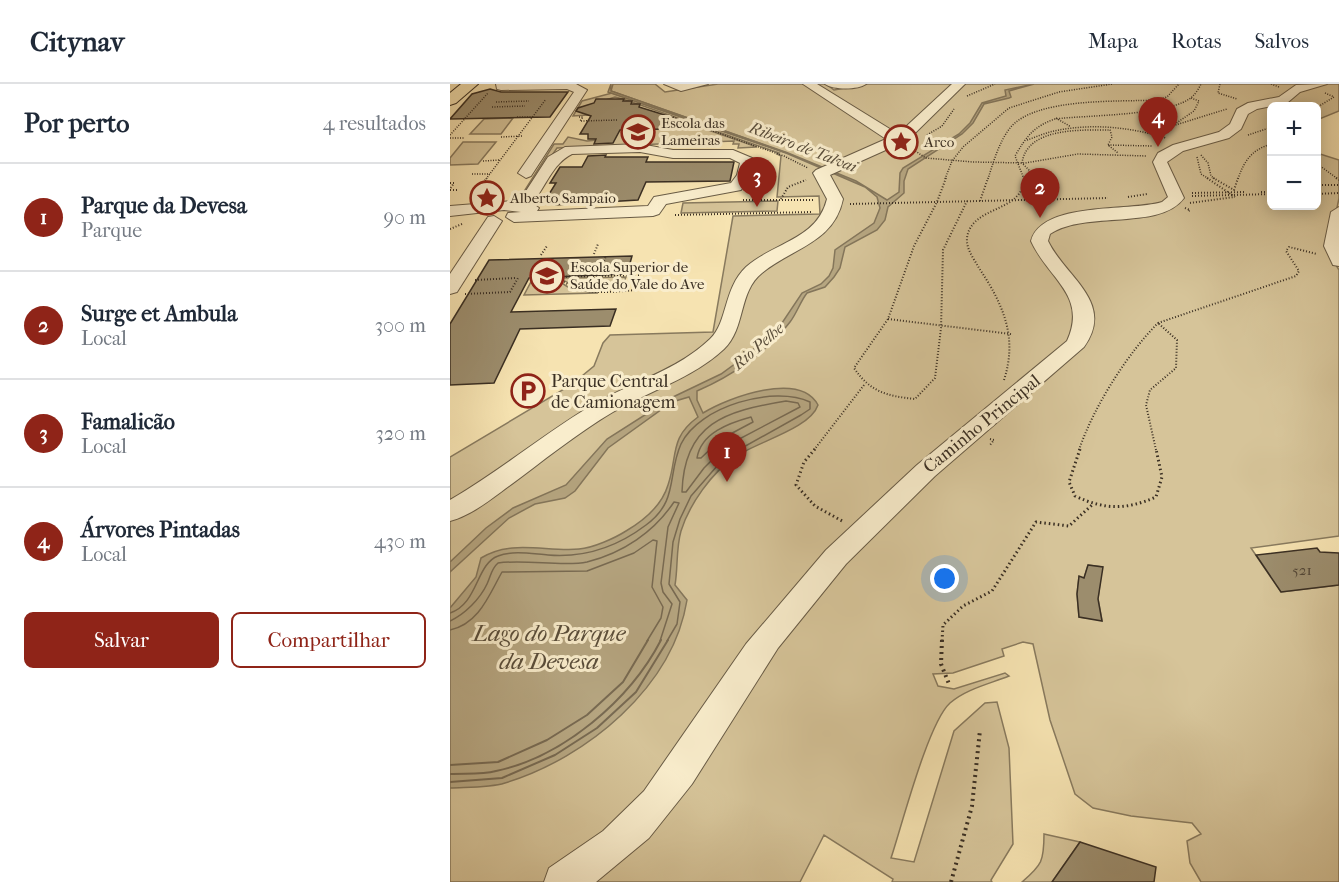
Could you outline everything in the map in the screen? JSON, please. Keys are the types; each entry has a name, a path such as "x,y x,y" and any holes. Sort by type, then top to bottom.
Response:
{"main road":[{"path":"450,89 454,84"},
{"path":"450,89 459,84"},
{"path":"450,100 471,84"}],"street":[{"path":"670,84 681,87 702,84"},
{"path":"809,84 897,140"},
{"path":"831,84 860,84"},
{"path":"450,512 494,485 558,436 602,409 709,352 725,335 733,303 746,279 770,259 816,232 830,216 821,207 833,194 825,172 897,140 919,124 959,84"},
{"path":"1173,199 1162,168 1179,152 1224,135 1236,126 1245,104 1283,100 1296,89 1321,84"},
{"path":"450,288 503,212 581,90 568,85 494,90"},
{"path":"450,211 503,212 653,211 660,200 670,197 736,187 743,181 747,160 734,154 673,153 640,148 570,150 551,163 526,202 503,212 450,217"},
{"name":"Caminho Principal","path":"563,882 592,863 645,818 674,782 756,656 808,588 860,530 897,494 1054,365 1078,342 1085,323 1082,299 1072,283 1043,252 1039,242 1042,233 1053,225 1074,219 1157,209 1173,199"},
{"path":"1339,212 1333,246 1339,261"}],"path":[{"path":"967,201 943,250 941,328 936,378 915,399 881,394 864,385 854,368 888,320 914,246 937,202 952,161 963,147 1009,108 1059,92 1112,84"},
{"path":"980,201 1010,127 1035,112 1167,97 1179,84"},
{"path":"1004,381 1011,334 1004,306 974,259 967,242 970,229 975,222 1013,200 1024,182 1015,156 1028,140 1030,130 1056,118 1150,110 1191,98 1197,93 1201,84"},
{"path":"1220,84 1218,93 1245,104"},
{"path":"450,137 494,90"},
{"path":"474,195 551,92"},
{"path":"1191,98 1199,101 1194,111 1172,126 1245,104"},
{"path":"496,102 529,101"},
{"path":"492,107 525,106"},
{"path":"517,117 533,117"},
{"path":"572,117 583,117 580,121 617,120"},
{"path":"673,117 825,172"},
{"path":"1056,118 1073,128"},
{"path":"1028,140 1045,133 1073,128 1111,129 1150,134 1179,152 1200,161 1201,174 1235,197"},
{"path":"1028,140 1073,131 1111,129"},
{"path":"1108,145 1112,137 1111,129"},
{"path":"1243,137 1267,129"},
{"path":"501,137 523,136"},
{"path":"450,137 465,138"},
{"path":"1022,163 1024,151 1035,140"},
{"path":"1108,145 1149,145 1179,152 1208,163 1211,176 1232,190 1236,189 1237,176 1247,158 1255,149 1267,145"},
{"path":"1108,145 1120,154"},
{"path":"921,155 926,158 952,161 1022,163 1067,155 1179,152"},
{"path":"483,160 500,160"},
{"path":"1022,163 1039,180 1045,199"},
{"path":"1321,166 1339,180"},
{"path":"781,199 784,190 825,172"},
{"path":"472,174 490,174"},
{"path":"450,183 454,183 450,189 459,190"},
{"path":"1321,185 1339,185"},
{"path":"1321,194 1339,193"},
{"path":"1173,199 1229,194"},
{"path":"1203,195 1267,194"},
{"path":"1128,197 1132,195 1173,199 1267,194"},
{"path":"1120,198 1133,197"},
{"path":"736,200 815,198 821,207"},
{"path":"675,216 874,203 1112,198"},
{"path":"594,254 598,243"},
{"path":"541,255 547,246"},
{"path":"1158,323 1177,340 1176,368 1150,390 1146,405 1162,477 1156,497 1132,507 1093,504 1075,496 1070,482 1086,429 1139,342 1158,323 1296,276 1299,271 1286,250 1289,247 1317,254"},
{"path":"604,261 606,256"},
{"path":"551,277 641,275"},
{"path":"557,276 572,288 636,290"},
{"path":"468,294 510,292 516,278 477,280"},
{"path":"888,320 941,328 1011,334"},
{"path":"860,530 815,506 796,485 804,462 842,417 864,385"},
{"path":"949,684 941,664 943,625 963,606 992,591 1036,522 1069,526 1093,504"},
{"path":"951,882 972,806 980,730"}],"shaded area":[{"path":"613,84 655,84 665,92 718,84 826,84 834,90 868,84 1339,84 1339,111 1321,118 1321,102 1267,102 1267,210 1321,210 1321,154 1339,160 1339,198 1332,244 1339,270 1339,536 1251,548 1281,592 1339,585 1339,882 1201,882 1190,863 1187,841 1201,834 1192,823 1131,816 1093,808 1075,794 1050,720 1033,644 1023,642 1002,649 1004,656 953,673 933,674 938,686 954,689 1005,673 1009,676 963,694 950,703 942,714 925,752 891,858 914,862 954,731 985,703 997,702 1009,748 1013,844 991,880 992,882 892,882 893,879 824,835 800,882 450,882 450,457 571,385 594,366 603,343 610,335 713,332 733,216 820,214 819,196 777,197 781,156 777,154 779,153 615,97 586,106 588,115 573,116 582,101 612,93 787,153 611,91","holes":["1088,565 1102,567 1098,599 1102,620 1079,617 1077,594 1079,577 1084,578"]},
{"path":"660,117 671,117 757,147 738,148 739,144 733,144 734,141 557,148 528,190 525,190 554,144 563,144 568,137 587,141 609,139 620,130 663,129"},
{"path":"513,118 501,134 470,134 484,119"},
{"path":"463,142 496,142 478,164 450,165 450,158"},
{"path":"778,201 777,211 681,213 683,203"},
{"path":"626,277 621,289 605,290 574,285 560,278"},
{"path":"554,278 571,289 598,293 524,295 532,280"},
{"path":"1044,834 1080,842 1052,882 1022,882 1040,862"}],"water":[{"name":"Lago do Parque da Devesa","path":"611,84 611,91 788,153 856,181 887,200 899,192 900,173 903,168 959,134 970,123 982,103 1006,96 1005,90 1034,84 1009,91 1011,97 1009,98 984,104 973,123 962,134 908,169 904,181 904,193 888,207 885,220 877,230 845,247 840,268 825,287 807,293 790,322 760,353 723,378 697,391 697,400 703,413 746,394 781,388 809,395 818,405 813,414 794,428 744,451 726,463 696,500 685,521 678,544 675,585 687,600 679,632 664,662 645,690 622,715 595,737 536,772 499,785 450,788 450,608 476,577 481,558 492,552 516,548 585,548 616,537 645,517 657,506 665,492 682,432 698,417 689,397 672,402 608,448 575,491 565,498 535,504 509,518 450,572 450,562 486,528 513,508 566,485 607,439 673,397 721,374 747,355 780,326 802,293 821,284 829,276 833,268 835,250 874,223 880,208 877,197 865,187 786,153 608,92"}],"building":[{"path":"490,89 501,92 568,92 550,117 450,119 472,94"},
{"path":"596,99 624,99 623,101 632,101 631,104 640,104 639,107 668,116 663,129 620,130 613,143 594,144 596,139 588,139 588,134 580,134 591,116 576,111 578,108 594,103"},
{"path":"606,155 605,157 648,157 646,162 734,162 730,181 646,182 638,200 554,205 546,199 556,183 550,183 560,167 582,167 588,156"},
{"path":"632,256 627,274 529,278 511,312 616,309 610,326 520,329 494,383 450,385 450,324 489,260"},
{"path":"1317,548 1320,552 1339,553 1339,585 1281,592 1256,555"},
{"path":"1088,565 1103,567 1098,599 1102,621 1079,617 1077,594 1079,576 1084,578"},
{"path":"1080,842 1156,867 1154,882 1052,882"}],"place":[{"name":"Escola das Lameiras","path":"638,132"},
{"name":"Arco","path":"901,142"},
{"name":"Árvores Pintadas","path":"1158,147"},
{"name":"Alberto Sampaio","path":"487,198"},
{"name":"Famalicão","path":"757,207"},
{"name":"Surge et Ambula","path":"1040,218"},
{"name":"Escola Superior de Saúde do Vale do Ave","path":"547,276"},
{"name":"Parque Central de Camionagem","path":"528,391"},
{"name":"Parque da Devesa","path":"727,482"}],"water label":[{"name":"Ribeiro de Talvai","path":"803,147"},
{"name":"Rio Pelhe","path":"758,346"}]}
